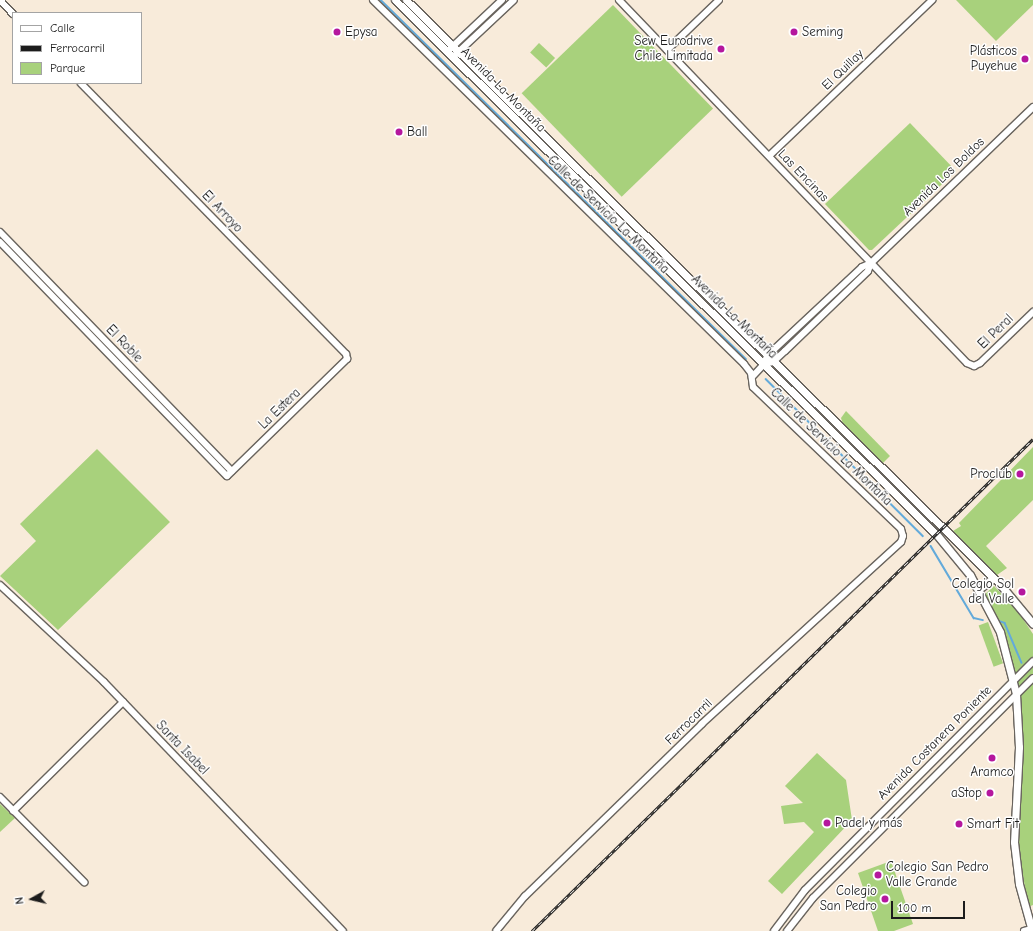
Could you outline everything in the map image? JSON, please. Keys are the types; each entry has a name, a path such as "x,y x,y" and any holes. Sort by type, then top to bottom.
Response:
{"main road":[{"name":"Avenida La Montaña","path":"395,0 420,20 450,49 764,364 937,534 979,589 1000,632 1016,694 1019,747 1014,842 1019,884 1030,930"},
{"name":"Avenida La Montaña","path":"406,0 420,20"},
{"name":"Avenida La Montaña","path":"456,55 770,359 993,578 1033,624"},
{"path":"979,589 993,578"}],"street":[{"name":"Calle de Servicio La Montaña","path":"373,0 744,364 752,377 753,387 901,530 903,536"},
{"path":"450,49 502,0"},
{"path":"456,55 514,0"},
{"name":"Las Encinas","path":"619,0 967,364 972,366"},
{"path":"667,50 719,0"},
{"name":"El Quillay","path":"769,156 932,0"},
{"path":"1,2 12,13"},
{"name":"El Arroyo","path":"82,84 347,357"},
{"name":"Avenida Los Boldos","path":"770,359 868,271 871,263 1033,107"},
{"name":"El Roble","path":"0,232 232,471"},
{"name":"El Roble","path":"0,242 227,476"},
{"path":"30,273 35,268"},
{"name":"El Peral","path":"972,366 980,363 1033,312"},
{"name":"La Estera","path":"227,476 347,357"},
{"path":"752,377 770,359"},
{"name":"Ferrocarril","path":"496,931 525,896 696,729 901,542 903,536"},
{"name":"Santa Isabel","path":"0,586 87,664 344,931"},
{"name":"Avenida Costanera Poniente","path":"774,931 805,890 1033,661"},
{"name":"Avenida Costanera Poniente","path":"787,931 813,898 1033,678"},
{"path":"13,811 123,702"},
{"path":"0,797 84,882"}],"green space":[{"path":"956,0 1033,0 1033,5 996,41"},
{"path":"613,5 713,109 622,197 522,93"},
{"path":"539,43 555,58 546,68 530,53"},
{"path":"910,123 956,171 872,250 869,250 825,204"},
{"path":"846,411 890,456 883,463 843,424 841,418"},
{"name":"Proclub","path":"1033,447 1033,500 986,546 1007,568 997,575 953,531 961,526 959,523"},
{"path":"97,449 170,522 58,630 0,576 36,541 20,524"},
{"path":"994,586 1017,610 1033,634 1033,905 1028,907 1019,850 1020,770 1011,666 984,595"},
{"path":"988,622 1003,663 994,667 979,625"},
{"name":"Padel y más","path":"817,753 846,780 852,820 782,894 768,881 814,832 804,822 784,824 781,806 803,803 785,786"},
{"path":"0,804 15,818 0,832"},
{"name":"Colegio San Pedro","path":"891,861 913,924 894,931 878,931 858,873"}],"waterway":[{"path":"381,0 746,359"},
{"path":"766,379 923,536"},
{"path":"931,546 974,618 983,620"},
{"path":"996,620 1005,623 1022,663"}],"railway":[{"path":"532,931 1033,439"}],"place":[{"name":"Epysa","path":"337,32"},
{"name":"Seming","path":"794,32"},
{"name":"Sew Eurodrive Chile Limitada","path":"721,49"},
{"name":"Plásticos Puyehue","path":"1025,59"},
{"name":"Ball","path":"399,132"},
{"name":"Proclub","path":"1020,474"},
{"name":"Colegio Sol del Valle","path":"1022,592"},
{"name":"Aramco","path":"992,758"},
{"name":"aStop","path":"990,793"},
{"name":"Padel y más","path":"827,823"},
{"name":"Smart Fit","path":"959,824"},
{"name":"Colegio San Pedro Valle Grande","path":"878,875"},
{"name":"Colegio San Pedro","path":"885,899"}]}
